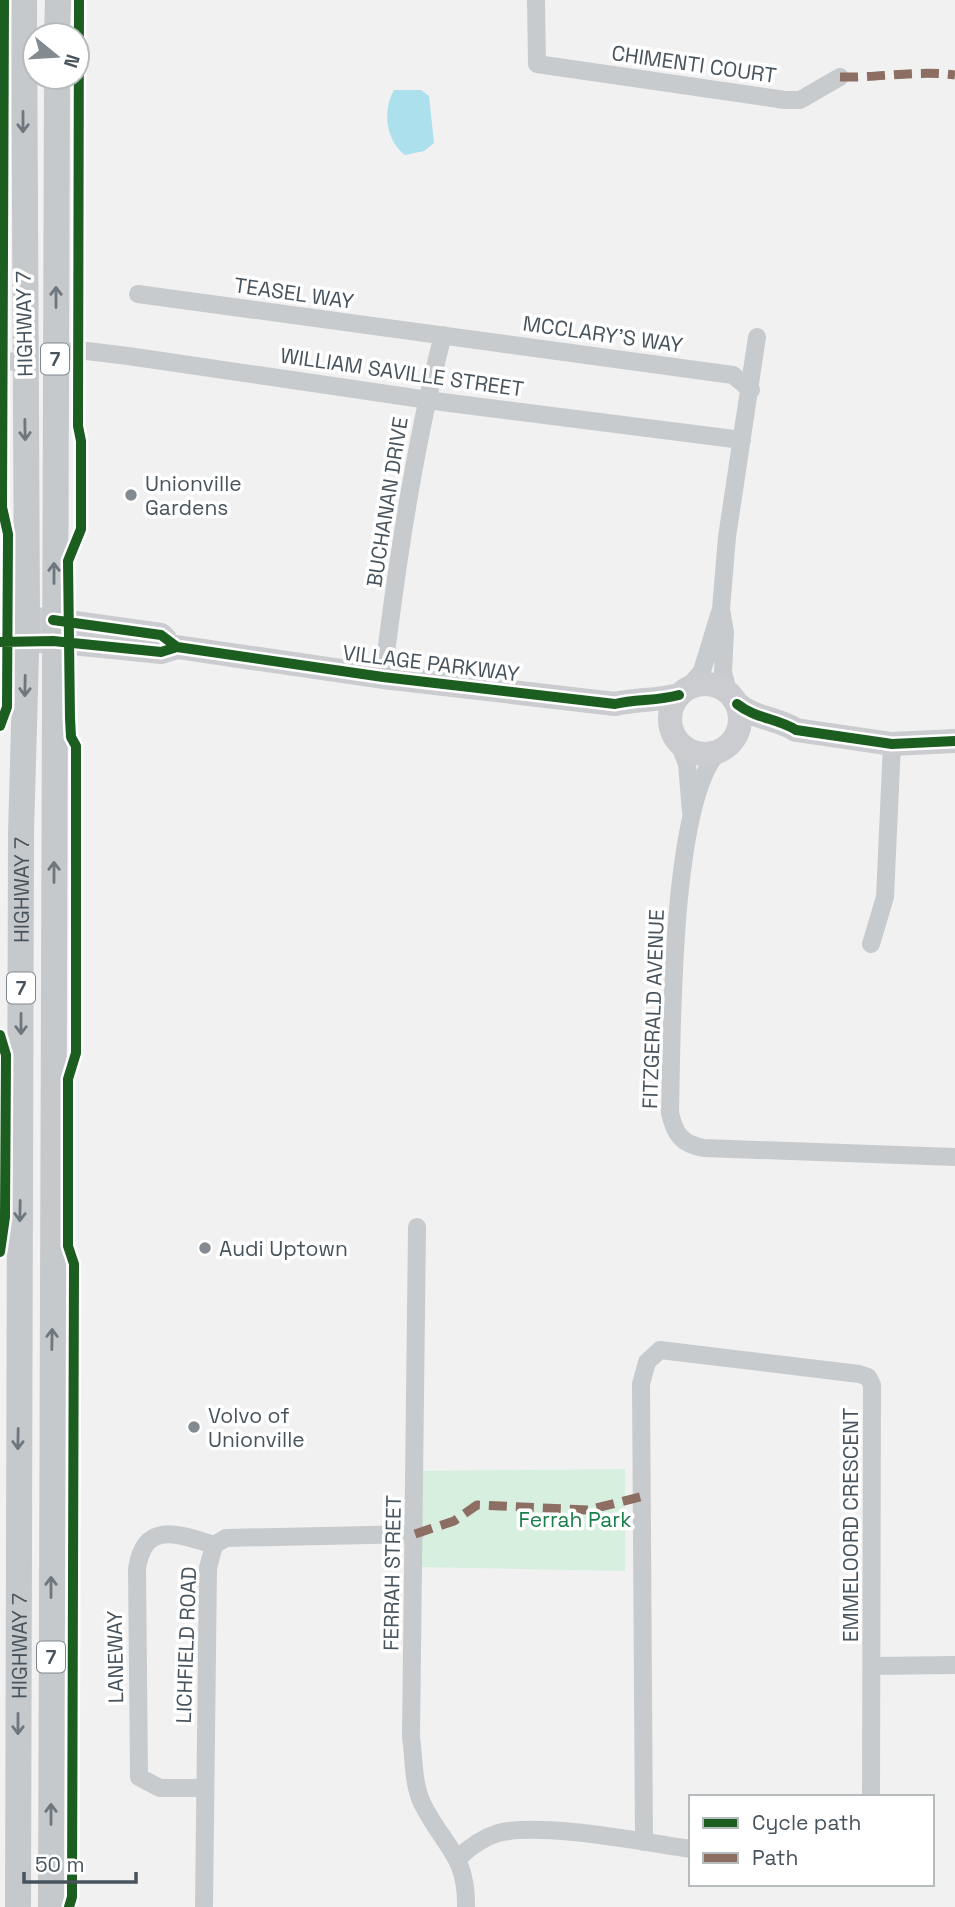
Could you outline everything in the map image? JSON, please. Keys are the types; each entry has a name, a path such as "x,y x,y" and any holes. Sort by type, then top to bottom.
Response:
{"main road":[{"name":"HIGHWAY 7","path":"18,1907 21,833 12,362 24,0"},
{"path":"57,21 58,0"},
{"name":"HIGHWAY 7","path":"51,1907 55,1107 53,631 57,91"},
{"name":"VILLAGE PARKWAY","path":"0,618 17,634 53,631 161,652 177,647 383,677 615,704 631,700 660,700 683,691"},
{"path":"796,730 782,735 755,735 697,753 676,737 671,712 683,691 709,684 756,716 785,723 796,730 892,744 955,741"},
{"path":"725,746 740,723 733,698"},
{"name":"VILLAGE PARKWAY","path":"615,704 676,737"}],"street":[{"name":"CHIMENTI COURT","path":"537,0 537,64 785,100 800,100 840,77"},
{"name":"TEASEL WAY","path":"138,294 443,335"},
{"name":"MCCLARY'S WAY","path":"443,335 733,375 751,390"},
{"name":"BUCHANAN DRIVE","path":"383,677 428,399 443,335"},
{"path":"683,691 702,671 721,609 727,537 757,337"},
{"name":"WILLIAM SAVILLE STREET","path":"55,352 88,351 742,440"},
{"path":"721,609 725,632 723,672 733,698"},
{"name":"FITZGERALD AVENUE","path":"676,737 687,764 691,811 676,933 670,1113 675,1132 688,1145 704,1148 955,1157"},
{"path":"871,944 885,897 892,744"},
{"name":"FITZGERALD AVENUE","path":"691,811 708,767 725,746"},
{"name":"FERRAH STREET","path":"417,1227 411,1737 421,1800 458,1858 467,1880 466,1907"},
{"name":"EMMELOORD CRESCENT","path":"644,1842 641,1384 652,1354 673,1349 868,1377 873,1395 871,1795"},
{"name":"LICHFIELD ROAD","path":"204,1907 208,1568 214,1545 226,1538 415,1534"},
{"name":"LANEWAY","path":"205,1788 160,1788 139,1777 137,1569 140,1551 147,1540 159,1535 177,1535 214,1545"},
{"path":"872,1666 955,1665"},
{"path":"458,1858 475,1843 515,1830 532,1829 689,1849"}],"green space":[{"name":"Ferrah Park","path":"625,1469 625,1571 419,1567 419,1471"}],"water":[{"path":"394,90 421,90 429,96 434,143 424,151 405,155 390,134 387,116"}],"marked path":[{"path":"840,77 926,73 955,75"},
{"path":"415,1534 454,1521 477,1505 588,1510 644,1496"}],"cycle path":[{"path":"0,726 7,707 8,534 2,507 4,0"},
{"path":"69,1907 72,1897 74,1264 68,1246 68,1079 76,1053 76,746 71,737 70,718 68,561 81,529 81,441 78,426 79,0"},
{"path":"53,620 161,635 177,647"},
{"path":"0,642 53,641 161,652 177,647 383,677 615,704 679,695"},
{"path":"737,704 752,713 796,730 892,744 955,741"},
{"path":"0,1035 6,1055 5,1217 0,1252"}],"place":[{"name":"Unionville Gardens","path":"131,495"},
{"name":"Audi Uptown","path":"205,1248"},
{"name":"Volvo of Unionville","path":"194,1427"}]}
